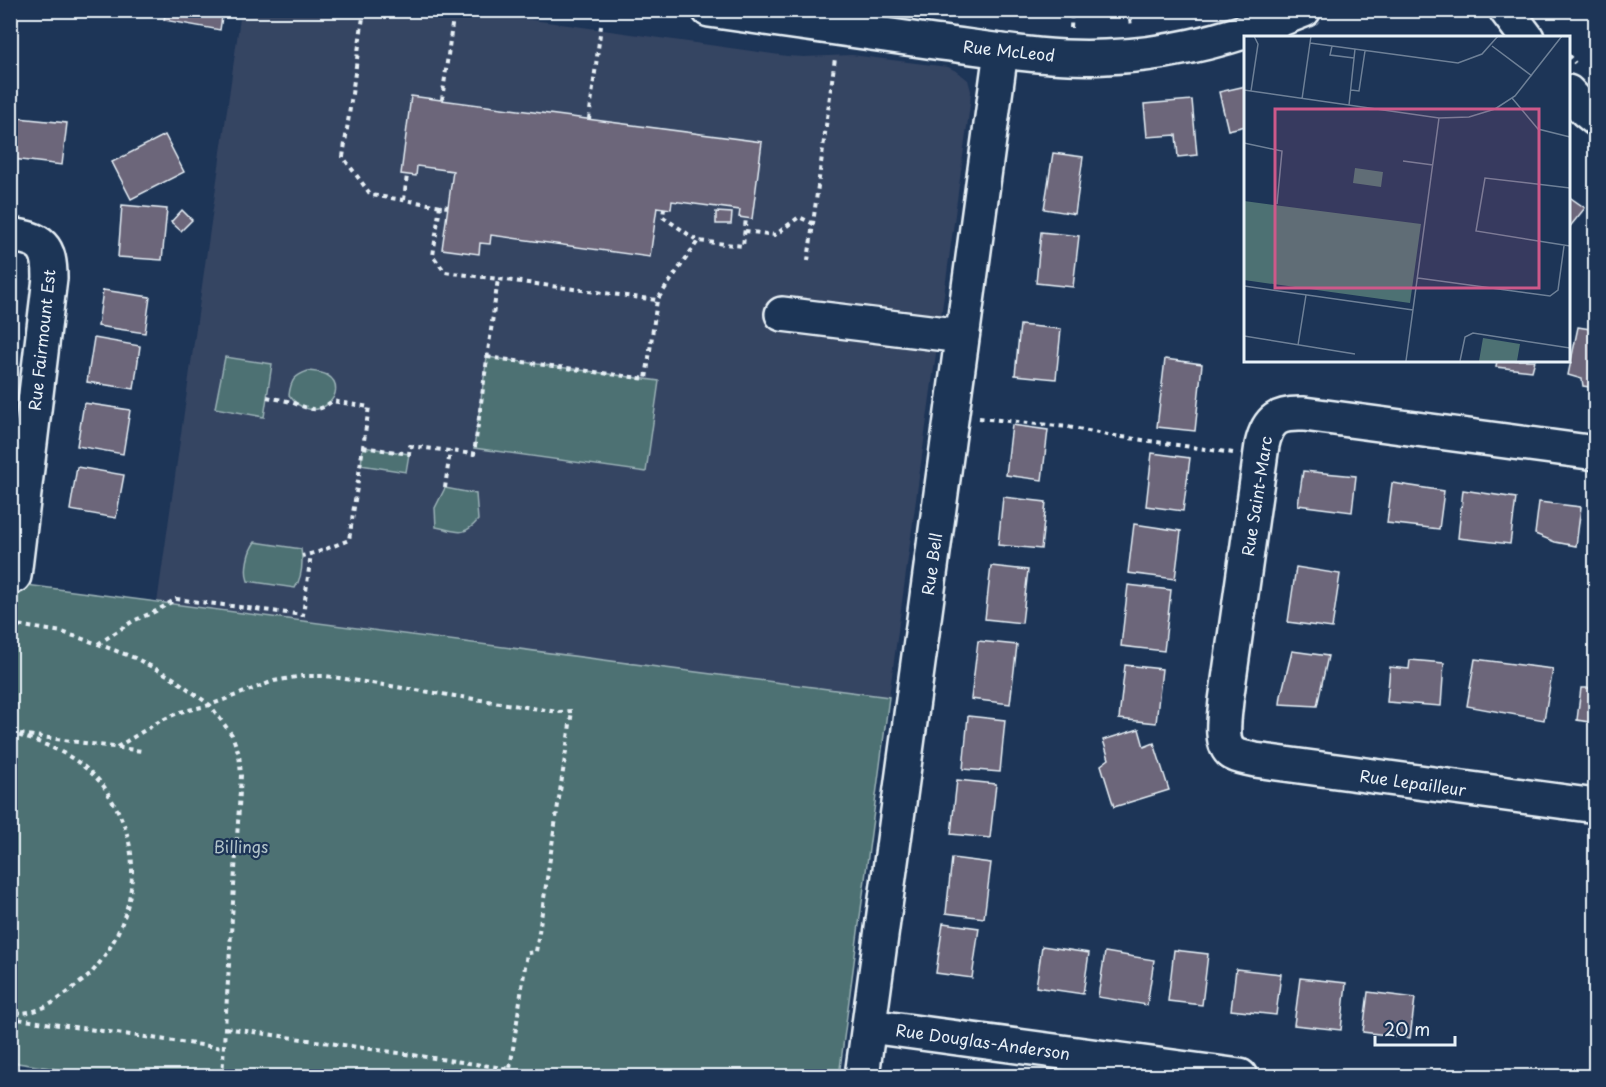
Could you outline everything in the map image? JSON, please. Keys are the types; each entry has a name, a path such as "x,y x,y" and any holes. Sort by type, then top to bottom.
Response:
{"street":[{"name":"Rue McLeod","path":"710,10 1001,51 1083,57 1107,57 1183,48 1274,22 1304,10"},
{"path":"1506,10 1526,36"},
{"name":"Rue Bell","path":"862,1077 1001,51"},
{"path":"1570,93 1585,111 1596,119"},
{"name":"Rue Fairmount Est","path":"10,235 31,239 41,245 47,252 50,264 14,576"},
{"path":"782,314 962,336"},
{"name":"Rue Saint-Marc","path":"1232,753 1224,737 1226,701 1262,445 1269,424 1278,417 1290,413 1304,414 1596,453"},
{"name":"Rue Lepailleur","path":"1232,753 1255,760 1596,806"},
{"name":"Rue Douglas-Anderson","path":"869,1026 1240,1077"}],"path":[{"path":"364,10 343,157 371,195 448,207"},
{"path":"442,100 454,10"},
{"path":"1071,32 1072,10"},
{"path":"1129,10 1132,30"},
{"path":"589,119 601,26"},
{"path":"808,261 836,51"},
{"path":"404,200 407,175"},
{"path":"440,206 433,256 446,272 657,300"},
{"path":"664,208 663,217 698,241 743,246 746,218"},
{"path":"745,231 775,235 799,217 814,224"},
{"path":"487,357 646,379 657,300 698,241"},
{"path":"363,447 409,454 410,446 474,454 498,279"},
{"path":"267,397 316,410 332,401 369,406 349,540 302,556"},
{"path":"970,417 1068,427 1234,453"},
{"path":"445,488 450,451"},
{"path":"98,644 133,621 156,612 176,599 303,615 311,553"},
{"path":"10,624 62,632 135,658 173,678 210,705 231,735 239,754 241,775 222,1077"},
{"path":"117,747 160,721 180,712 210,705 274,681 302,676 337,678 558,712 572,711 536,952 527,953 510,1069 225,1028"},
{"path":"10,733 142,751"},
{"path":"10,733 60,750 80,763 102,784 122,816 131,847 133,879 126,914 111,947 92,973 61,997 38,1010 10,1016"},
{"path":"10,1016 224,1048"}],"shaded area":[{"path":"241,11 469,11 787,56 852,55 948,67 968,80 971,91 970,105 889,697 157,603"}],"green space":[{"path":"225,357 272,364 264,417 215,408"},
{"path":"487,357 659,381 646,472 474,448"},
{"path":"308,371 325,374 334,382 336,390 333,397 328,404 319,408 310,409 299,405 289,395 294,379"},
{"path":"363,447 409,454 406,472 361,465"},
{"path":"445,488 476,494 478,520 473,526 459,532 436,527 435,508"},
{"path":"255,542 301,549 301,569 295,588 248,581 247,561"},
{"name":"Billings","path":"11,583 889,697 839,1076 103,1076 11,1062"}],"building":[{"path":"166,10 223,10 220,30 164,20"},
{"path":"1244,86 1244,126 1228,130 1219,92"},
{"path":"411,96 762,142 752,219 739,217 740,210 672,201 671,209 657,207 650,257 491,235 490,244 480,243 479,254 442,249 453,171 417,166 416,176 401,174"},
{"path":"1192,100 1197,155 1178,157 1176,135 1147,137 1144,104"},
{"path":"18,118 67,123 62,165 13,159"},
{"path":"165,135 184,172 131,199 112,162"},
{"path":"1053,153 1083,157 1075,214 1044,209"},
{"path":"1570,197 1585,208 1570,227"},
{"path":"122,205 167,209 162,260 118,257"},
{"path":"182,210 192,220 181,231 171,222"},
{"path":"716,212 732,213 731,224 716,224"},
{"path":"1041,232 1079,236 1073,287 1036,283"},
{"path":"103,290 150,297 145,333 98,326"},
{"path":"1020,325 1061,329 1056,379 1015,375"},
{"path":"1578,327 1596,330 1596,388 1583,386 1582,379 1568,375"},
{"path":"94,338 140,346 134,389 87,382"},
{"path":"1165,359 1202,364 1195,431 1157,427"},
{"path":"1497,362 1534,362 1532,371 1496,367"},
{"path":"84,403 130,410 123,454 77,446"},
{"path":"1012,425 1048,430 1042,480 1006,475"},
{"path":"1152,453 1190,458 1183,511 1146,506"},
{"path":"77,467 124,475 116,518 70,510"},
{"path":"1303,471 1356,476 1352,512 1298,505"},
{"path":"1392,483 1444,491 1439,529 1387,523"},
{"path":"1463,490 1516,498 1510,544 1458,538"},
{"path":"1003,497 1046,502 1041,549 998,545"},
{"path":"1539,502 1581,507 1576,546 1555,542 1535,534"},
{"path":"1134,524 1181,531 1175,579 1128,573"},
{"path":"991,566 1028,570 1022,623 985,619"},
{"path":"1296,567 1340,574 1332,628 1288,622"},
{"path":"1128,585 1171,590 1164,651 1121,646"},
{"path":"978,641 1017,645 1010,704 971,699"},
{"path":"1292,651 1328,656 1317,706 1280,704"},
{"path":"1475,659 1553,669 1544,720 1467,706"},
{"path":"1410,660 1444,663 1441,706 1387,702 1390,667 1409,669"},
{"path":"1125,665 1162,669 1156,723 1119,719"},
{"path":"1581,688 1596,688 1596,723 1577,720"},
{"path":"968,716 1005,720 1000,772 963,769"},
{"path":"1139,729 1144,747 1154,743 1169,790 1114,807 1101,765 1109,759 1103,740"},
{"path":"957,780 996,784 990,838 951,834"},
{"path":"952,858 991,863 984,918 946,913"},
{"path":"943,923 979,928 972,978 936,973"},
{"path":"1042,946 1089,953 1083,994 1036,987"},
{"path":"1174,950 1208,954 1202,1005 1168,1001"},
{"path":"1105,952 1154,960 1147,1005 1098,997"},
{"path":"1236,969 1281,974 1276,1015 1231,1010"},
{"path":"1300,978 1346,983 1341,1030 1294,1025"},
{"path":"1368,992 1415,998 1410,1038 1363,1032"}]}
